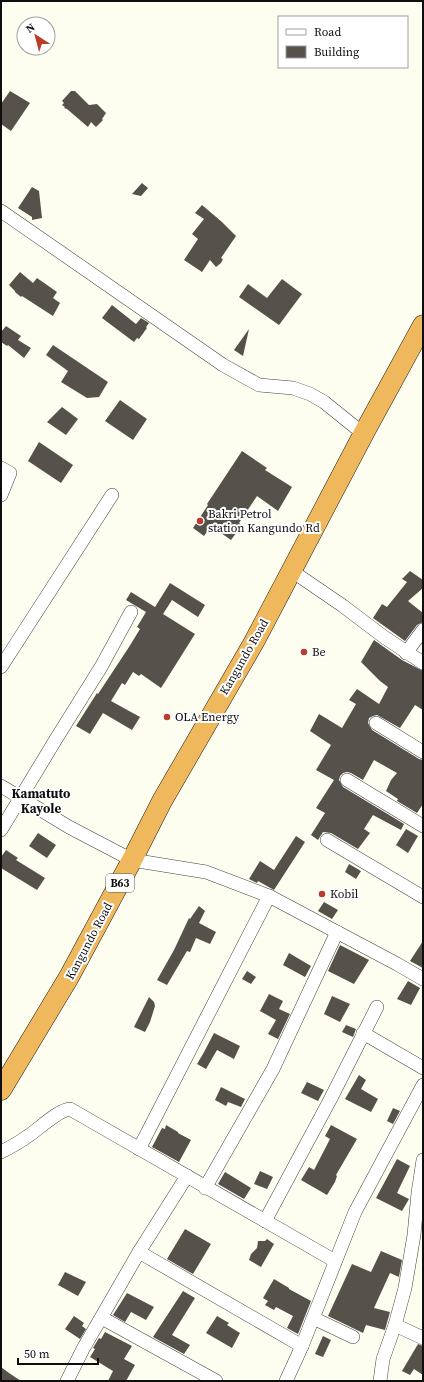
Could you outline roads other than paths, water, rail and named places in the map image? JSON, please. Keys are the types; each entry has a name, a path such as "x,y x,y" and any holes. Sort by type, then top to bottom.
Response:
{"highway":[{"name":"Kangundo Road","path":"1,1090 69,977 162,801 254,642 365,431 423,325"}],"street":[{"path":"1,211 223,366 259,385 292,388 310,394 324,402 355,427 365,431"},
{"path":"1,468 10,473 1,495"},
{"path":"1,667 112,495"},
{"path":"292,571 343,606 406,653 423,663"},
{"path":"1,830 56,738 101,667 131,612"},
{"path":"406,653 423,630"},
{"path":"376,723 423,752"},
{"path":"347,780 423,826"},
{"path":"1,786 20,799 69,827 132,860 206,872 269,896 423,979"},
{"path":"327,840 423,897"},
{"path":"139,1148 269,896"},
{"path":"205,1188 273,1069 337,932"},
{"path":"265,1221 330,1100 377,1007"},
{"path":"363,1033 423,1068"},
{"path":"286,1381 302,1346 355,1212 423,1085"},
{"path":"1,1152 28,1136 63,1111 70,1110 335,1261"},
{"path":"380,1381 383,1359 395,1325 418,1239 418,1193 423,1160"},
{"path":"68,1381 83,1349 139,1252 187,1176"},
{"path":"139,1252 302,1346"},
{"path":"102,1318 216,1381"},
{"path":"313,1318 353,1337"},
{"path":"395,1325 423,1338"}],"place":[{"name":"Bakri Petrol station Kangundo Rd","path":"200,521"},
{"name":"Be","path":"304,652"},
{"name":"OLA Energy","path":"167,717"},
{"name":"Kobil","path":"322,894"}],"district":[{"name":"Kamatuto Kayole","path":"41,800"}]}
